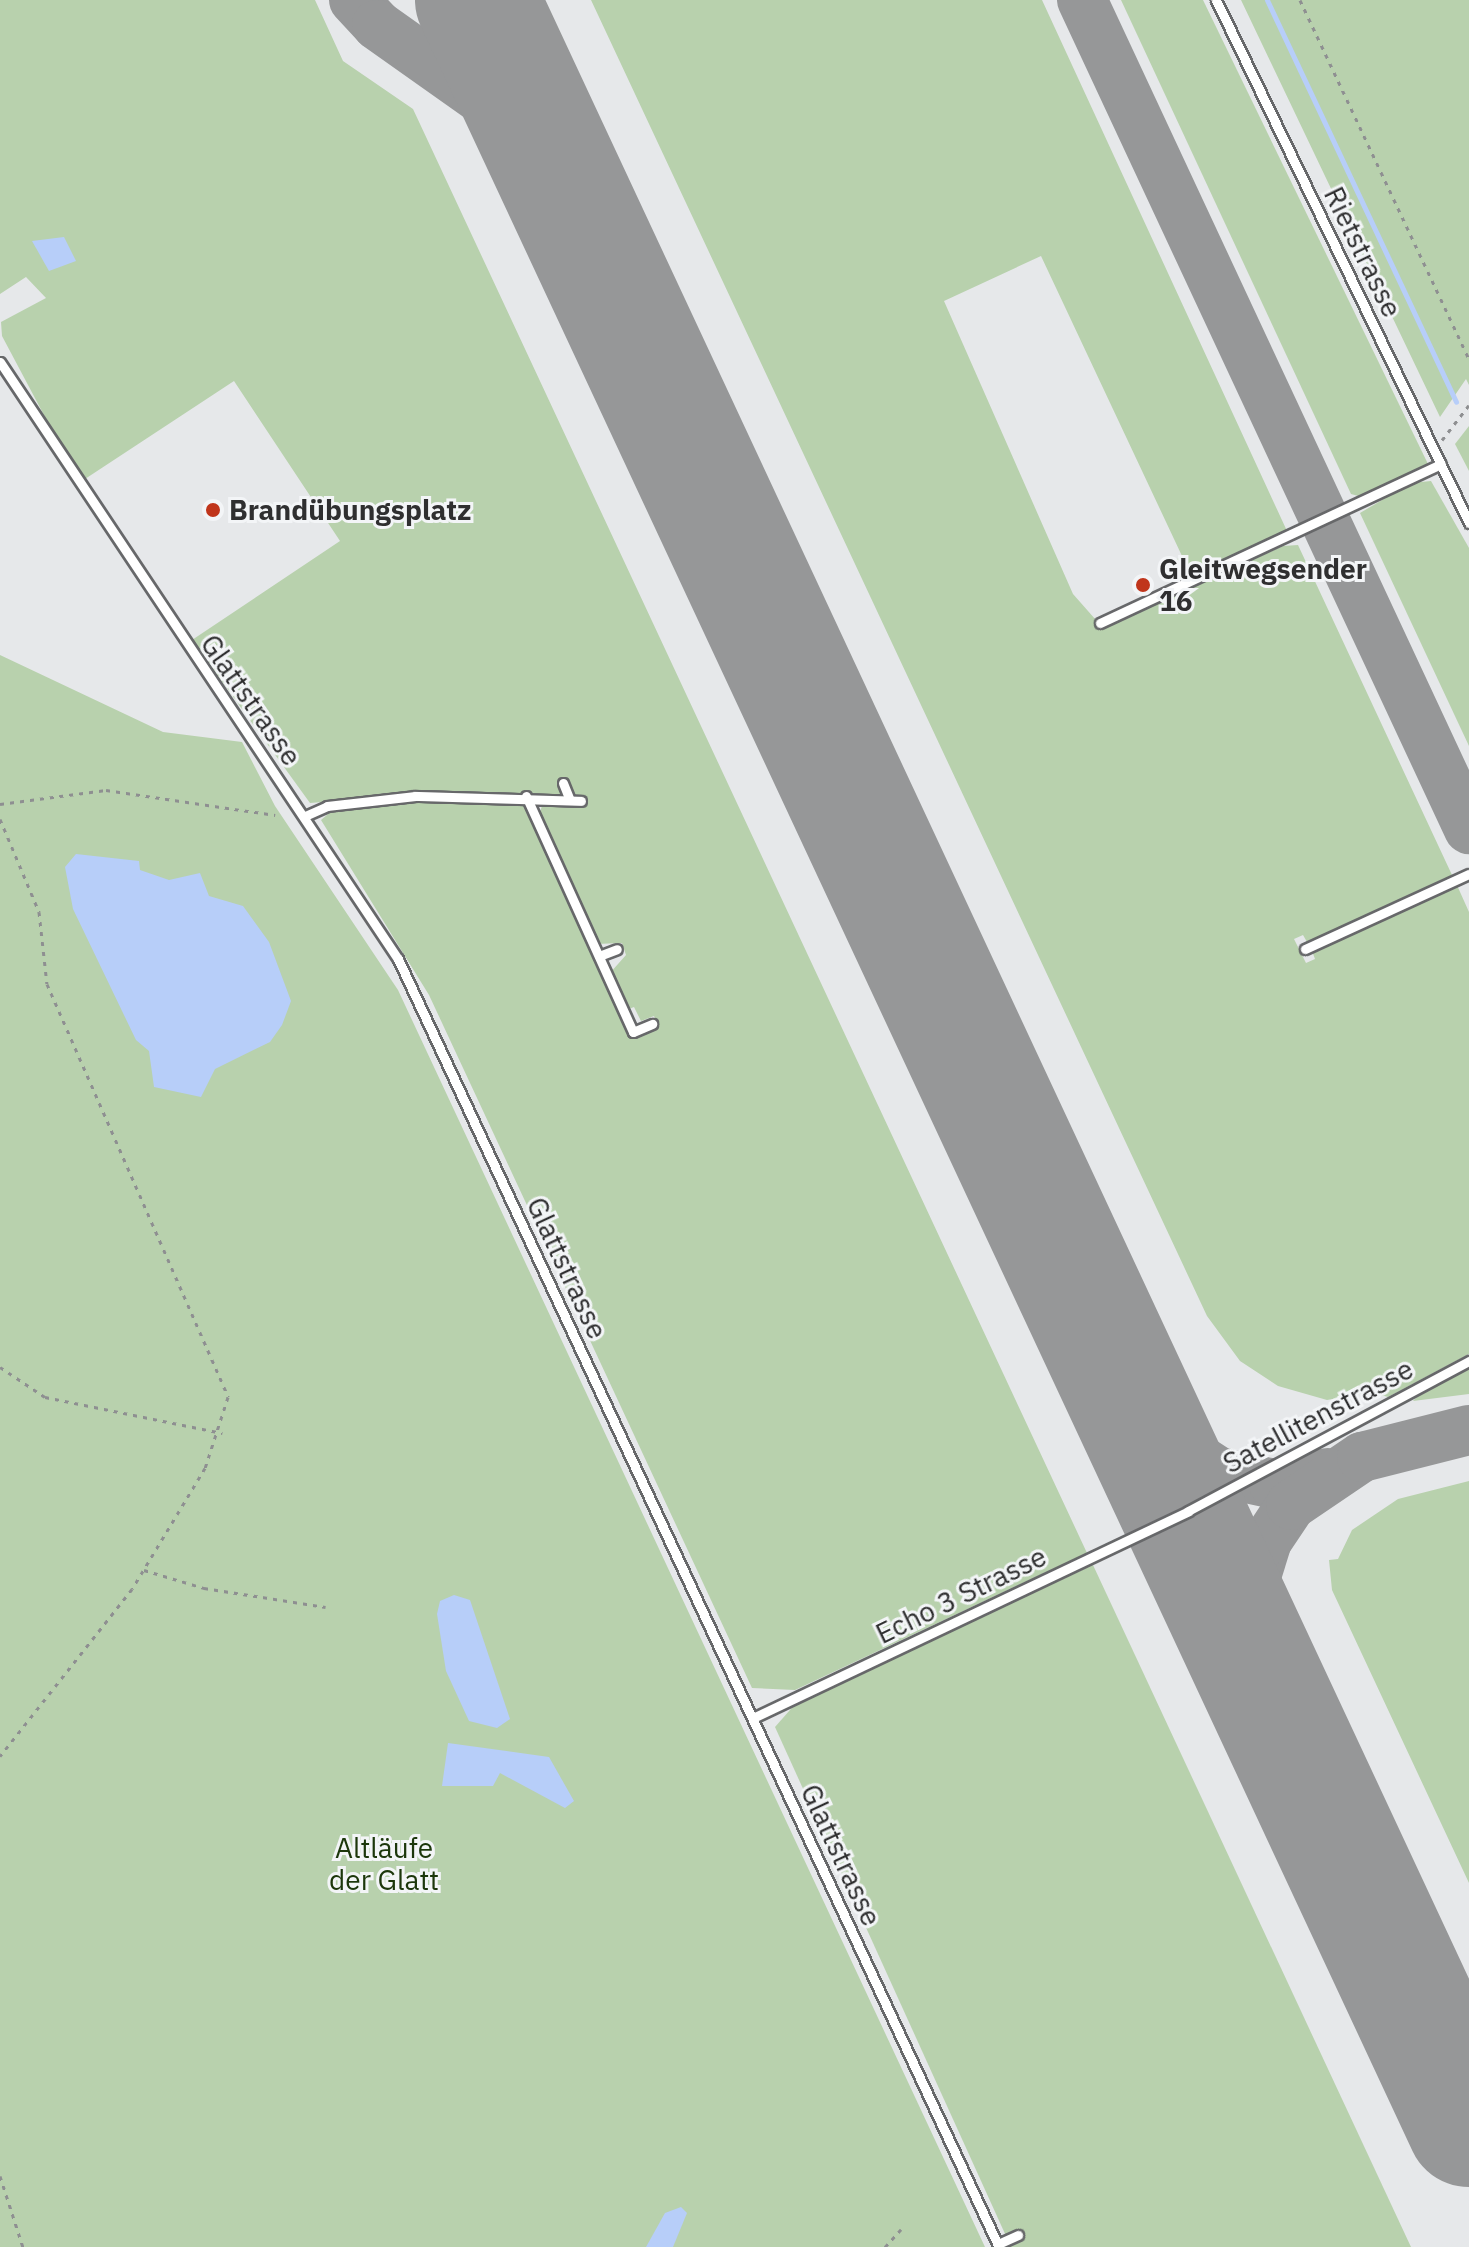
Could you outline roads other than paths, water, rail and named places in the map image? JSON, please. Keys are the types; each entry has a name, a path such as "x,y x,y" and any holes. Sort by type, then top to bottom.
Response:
{"lane":[{"name":"Rietstrasse","path":"1216,0 1469,523"},
{"name":"Glattstrasse","path":"0,362 305,816 404,972 999,2246"},
{"path":"1100,623 1441,464"},
{"path":"305,816 327,806 401,798 526,796 576,800 563,783"},
{"path":"526,796 633,1032 652,1024"},
{"path":"1305,949 1469,874"},
{"path":"599,956 617,949"},
{"name":"Satellitenstrasse","path":"1188,1511 1469,1361"},
{"name":"Echo 3 Strasse","path":"753,1718 1188,1511"},
{"path":"999,2246 1018,2235"}],"water":[{"path":"64,237 76,261 49,271 32,241"},
{"path":"76,854 139,861 140,870 169,880 200,873 209,896 243,906 269,942 291,1001 282,1025 270,1042 215,1069 201,1097 154,1087 149,1051 136,1040 73,909 65,867"},
{"path":"454,1595 470,1600 510,1719 497,1728 469,1721 446,1671 437,1614 440,1601"},
{"path":"448,1743 549,1757 574,1801 565,1808 500,1773 493,1786 442,1786"},
{"path":"681,2207 687,2213 673,2247 646,2247 665,2213"}],"waterway":[{"path":"1267,0 1456,402"}],"place":[{"name":"Brandübungsplatz","path":"213,510"},
{"name":"Gleitwegsender 16","path":"1143,585"}],"park label":[{"name":"Altläufe der Glatt","path":"384,1864"}]}
